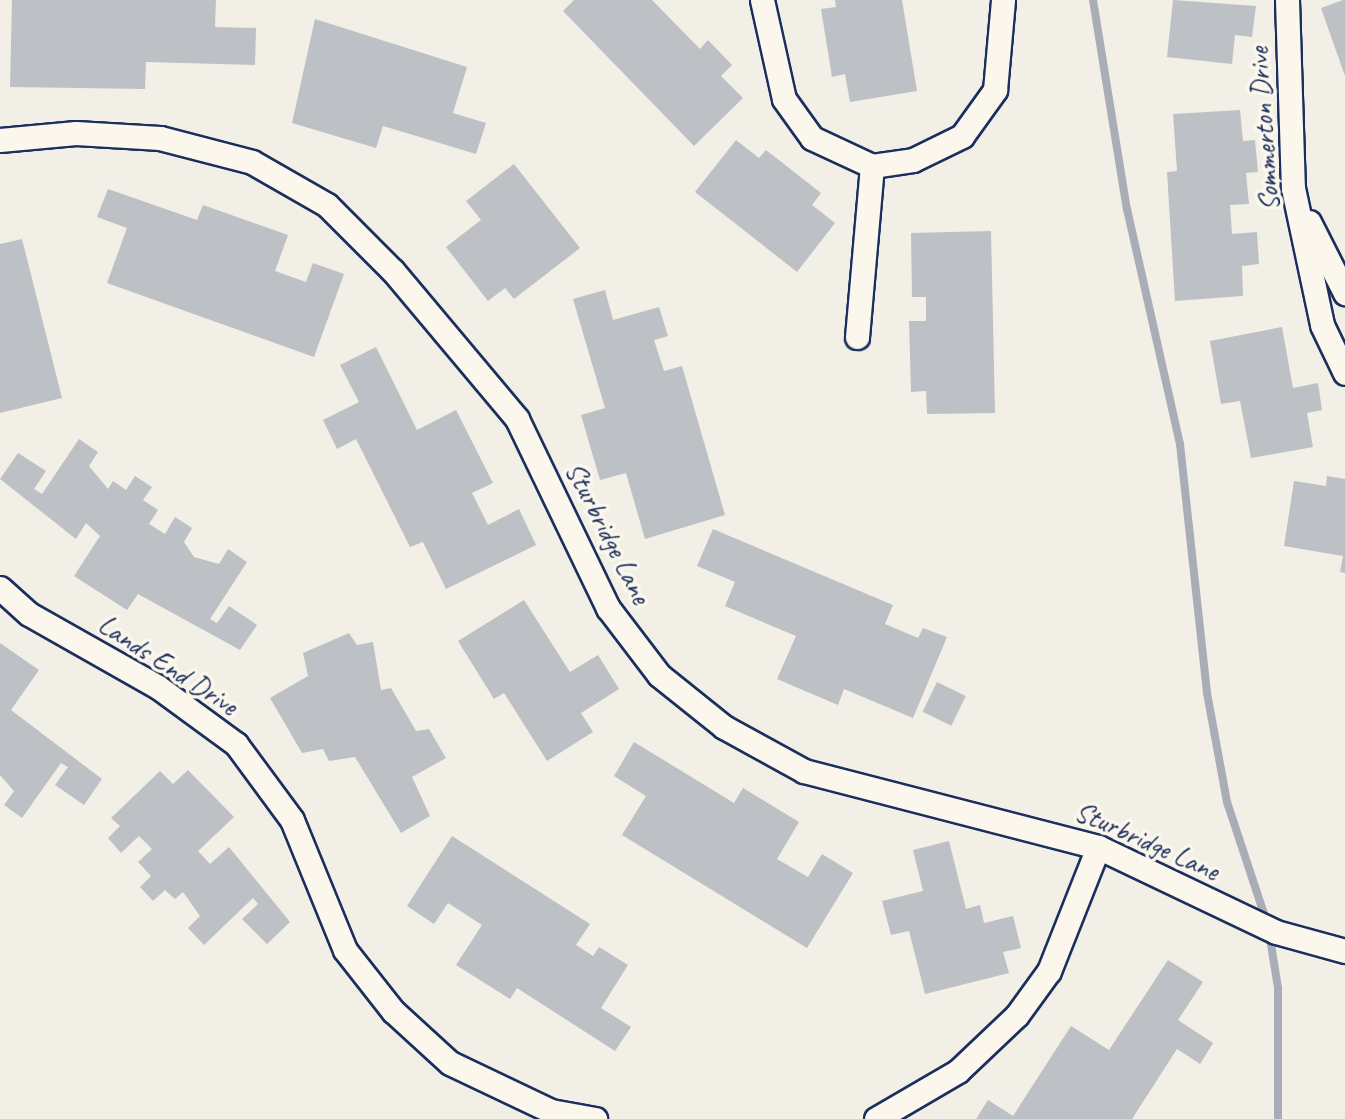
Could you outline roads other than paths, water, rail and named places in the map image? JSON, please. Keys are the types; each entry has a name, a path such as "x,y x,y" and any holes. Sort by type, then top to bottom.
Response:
{"street":[{"path":"762,0 784,99 812,138 872,166 913,160 962,136 996,90 1003,0"},
{"name":"Sommerton Drive","path":"1287,0 1293,188 1322,325 1345,373"},
{"name":"Sturbridge Lane","path":"0,140 76,133 160,138 252,162 327,205 393,271 517,419 608,608 659,675 724,727 804,771 1098,847 1276,932 1345,951"},
{"path":"857,337 872,166"},
{"path":"1293,188 1345,293"},
{"name":"Lands End Drive","path":"0,588 29,614 158,687 236,744 292,820 345,950 393,1011 450,1063 551,1111 595,1119"},
{"path":"876,1119 958,1070 1017,1015 1049,971 1098,847"}],"waterway":[{"path":"1093,0 1127,209 1180,444 1207,693 1227,802 1268,926 1278,988 1278,1119"}]}
